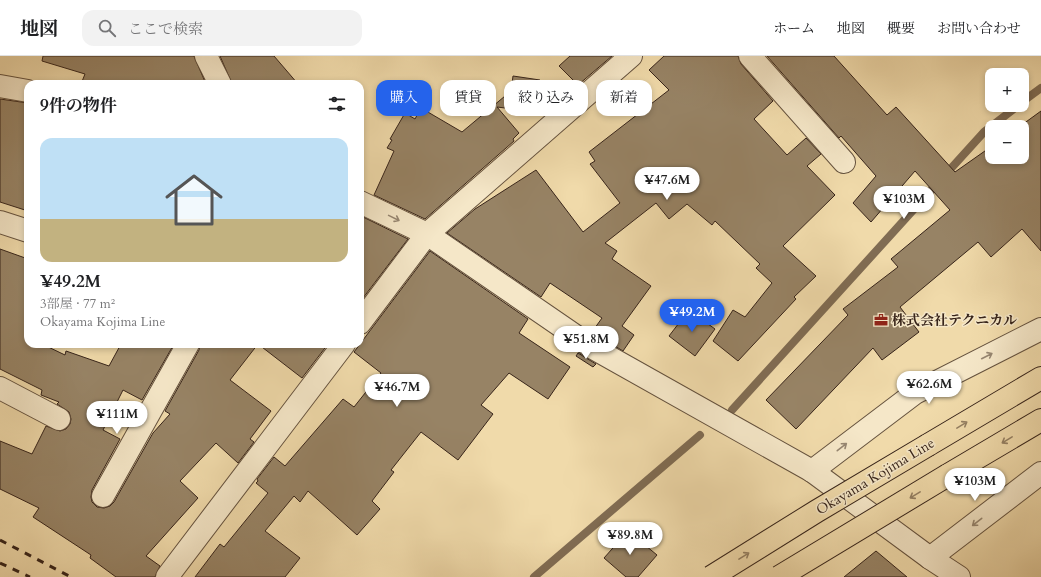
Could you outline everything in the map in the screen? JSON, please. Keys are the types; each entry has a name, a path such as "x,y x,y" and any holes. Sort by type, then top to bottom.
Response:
{"main road":[{"name":"Okayama Kojima Line","path":"711,577 817,511 1041,378"},
{"path":"779,577 1041,420"}],"street":[{"path":"206,56 218,80"},
{"path":"364,318 427,234 631,56"},
{"path":"750,56 844,162"},
{"path":"0,86 24,90"},
{"path":"364,204 427,234 593,348 812,471 930,558 959,577"},
{"path":"0,222 24,230"},
{"path":"812,471 915,393 1041,328"},
{"path":"103,496 186,348"},
{"path":"167,577 341,348"},
{"path":"0,388 59,419"},
{"path":"930,558 1041,473"}],"building":[{"path":"43,56 194,56 204,80 83,80 85,74 42,61"},
{"path":"220,56 274,56 295,80 230,80"},
{"path":"570,56 612,56 584,80 573,80 559,66"},
{"path":"664,56 738,56 741,64 773,101 754,119 787,155 806,138 821,154 807,166 835,195 783,246 816,276 794,297 796,299 738,361 713,341 733,310 745,317 772,283 756,268 760,264 715,221 712,225 687,204 669,219 656,203 605,243 617,251 612,259 651,286 622,326 634,335 623,351 592,332 602,318 550,283 541,297 447,233 475,209 536,170 583,232 620,203 590,164 595,161 589,152 635,116 652,116 652,103 669,90 649,70"},
{"path":"767,56 834,56 887,115 896,107 955,172 985,151 985,164 1029,164 1029,120 1041,111 1041,251 1022,229 991,257 978,242 900,307 919,332 882,360 873,348 796,429 766,400 848,315 843,309 898,267 891,259 950,210 915,171 871,222 853,203 876,176 841,136 839,138"},
{"path":"513,76 540,80 512,80"},
{"path":"504,97 504,108 497,107 519,133 513,139 514,141 425,219 374,195 394,151 387,148 392,140 390,139 403,116 410,116 415,119 417,116 432,116 432,114 462,132 481,116 496,116 496,104"},
{"path":"0,99 24,102 24,210 0,202"},
{"path":"364,217 408,239 364,297"},
{"path":"0,249 24,258 24,348 50,348 65,355 66,351 109,366 119,348 172,348 142,400 123,390 103,430 120,439 92,490 92,502 97,507 104,508 110,506 114,502 153,433 170,414 165,411 199,348 255,348 230,380 271,411 250,439 254,442 238,463 216,443 180,481 198,498 146,556 160,566 155,577 116,577 90,558 91,555 33,517 39,508 0,489 0,441 32,454 46,426 60,431 66,429 70,424 71,419 69,412 57,404 59,402 41,395 42,390 0,369"},
{"path":"430,251 528,319 519,333 570,367 548,399 509,373 481,405 493,414 458,460 421,432 391,470 394,472 372,501 380,509 357,535 308,491 300,502 294,496 265,531 300,558 285,577 195,577 220,544 224,547 268,493 256,483 258,481 257,479 274,457 285,466 343,399 354,407 381,373 354,352 357,348 364,348 364,339"},
{"path":"689,310 715,329 695,356 669,336"},
{"path":"263,348 325,348 302,378"},
{"path":"578,353 596,364 593,367 576,356"},
{"path":"628,531 657,555 638,577 626,577 604,558"},
{"path":"876,551 907,577 844,577"}],"waterway":[{"path":"1029,97 1041,88"},
{"path":"732,410 984,132 1010,112"},
{"path":"534,577 700,435"}],"railway":[{"path":"0,540 71,577"},
{"path":"0,563 30,577"}],"place":[{"name":"株式会社テクニカル","path":"881,320"}]}
